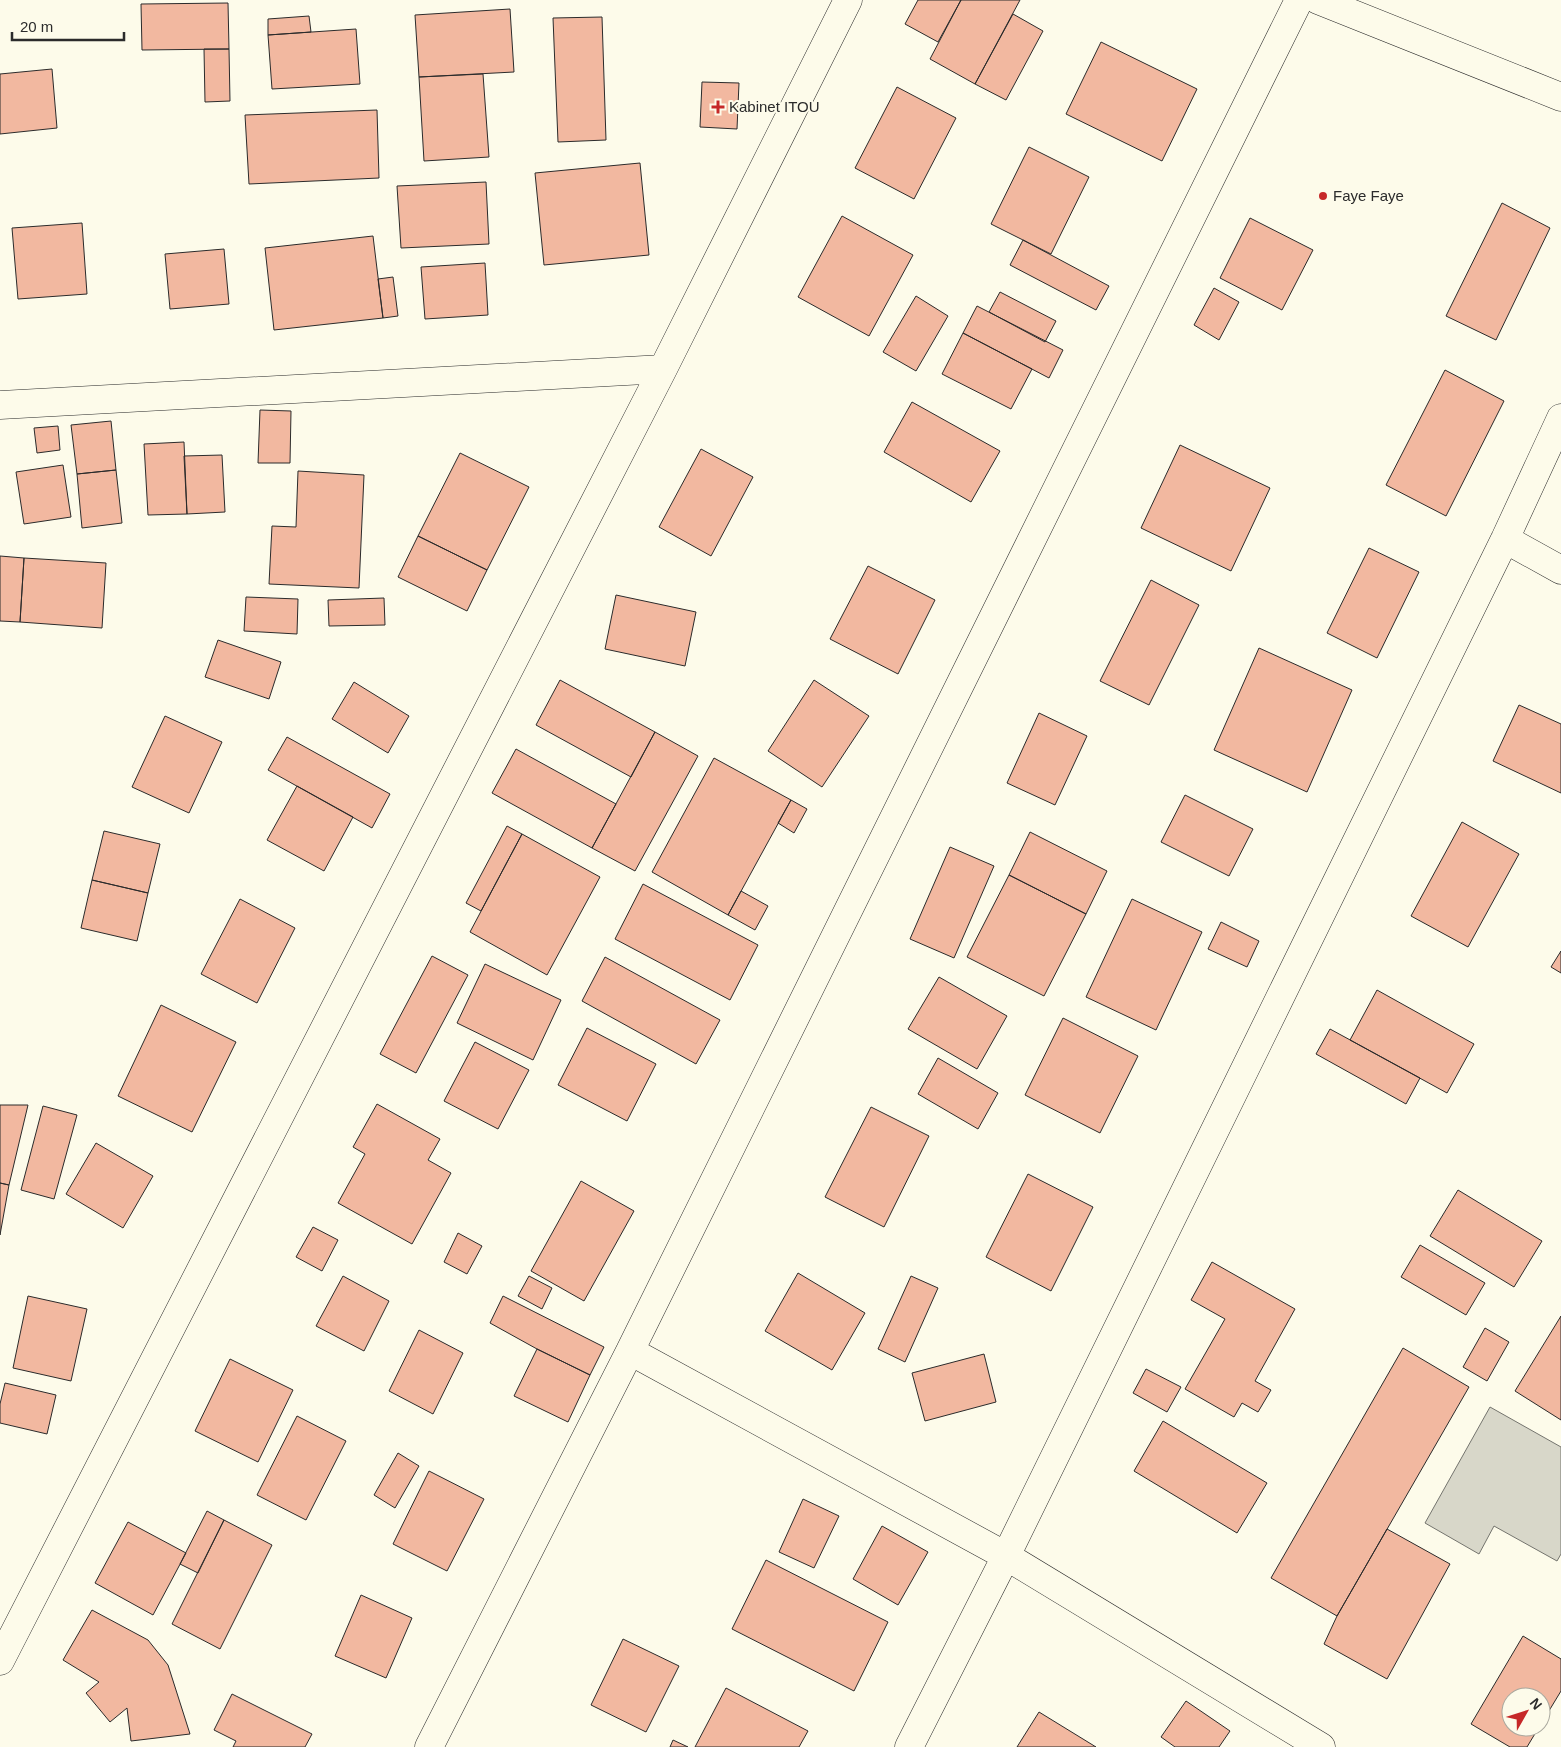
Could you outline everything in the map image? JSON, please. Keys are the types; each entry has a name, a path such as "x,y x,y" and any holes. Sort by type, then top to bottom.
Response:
{"street":[{"path":"0,1661 662,369 848,0"},
{"path":"429,1747 630,1351 1299,0"},
{"path":"1318,0 1561,97"},
{"path":"0,405 662,369"},
{"path":"909,1747 1006,1556 1505,539 1561,418"},
{"path":"1505,539 1561,570"},
{"path":"630,1351 1006,1556 1320,1747"}],"shaded area":[{"path":"1490,1407 1561,1447 1561,1554 1557,1561 1494,1526 1479,1554 1425,1523"}],"building":[{"path":"918,0 961,0 938,42 905,24"},
{"path":"961,0 1020,0 975,84 930,59"},
{"path":"228,3 229,49 142,50 141,4"},
{"path":"510,9 514,72 419,77 415,15"},
{"path":"1013,14 1043,31 1006,100 975,84"},
{"path":"309,16 311,32 268,35 268,19"},
{"path":"602,17 606,140 558,142 553,18"},
{"path":"356,29 360,84 272,89 268,35"},
{"path":"1101,42 1197,89 1162,161 1066,114"},
{"path":"204,49 229,49 230,101 205,102"},
{"path":"52,69 57,128 0,134 0,74"},
{"path":"483,74 489,157 424,161 419,77"},
{"path":"702,82 739,83 737,129 700,127"},
{"path":"897,87 956,118 914,199 855,168"},
{"path":"377,110 379,178 249,184 245,115"},
{"path":"1029,147 1089,177 1051,254 991,224"},
{"path":"640,163 649,255 544,265 535,173"},
{"path":"486,182 489,244 401,248 397,186"},
{"path":"1502,203 1550,228 1496,340 1446,316"},
{"path":"842,216 913,255 869,336 798,297"},
{"path":"1250,218 1313,250 1282,310 1220,278"},
{"path":"82,223 87,294 18,299 12,228"},
{"path":"373,236 383,318 274,330 265,248"},
{"path":"1023,240 1109,286 1096,310 1010,265"},
{"path":"224,249 229,304 170,309 165,254"},
{"path":"485,263 488,315 425,319 421,267"},
{"path":"393,277 398,316 383,318 378,279"},
{"path":"1214,288 1239,302 1219,340 1194,325"},
{"path":"1000,292 1056,321 1045,342 989,312"},
{"path":"916,296 948,316 916,371 883,352"},
{"path":"977,306 1063,350 1049,378 963,333"},
{"path":"963,333 1032,369 1011,409 942,374"},
{"path":"1445,370 1504,401 1446,516 1386,485"},
{"path":"912,402 1000,451 971,502 884,452"},
{"path":"260,410 291,411 290,463 258,463"},
{"path":"111,421 116,470 77,474 71,425"},
{"path":"58,426 60,450 37,453 34,428"},
{"path":"184,442 187,514 148,515 144,444"},
{"path":"1180,445 1270,488 1231,571 1141,528"},
{"path":"701,449 753,477 711,556 659,527"},
{"path":"460,453 529,487 487,570 418,536"},
{"path":"222,455 225,512 187,514 184,456"},
{"path":"63,465 71,517 24,524 16,472"},
{"path":"116,470 122,523 82,528 77,474"},
{"path":"298,471 364,475 359,588 269,584 272,526 296,527"},
{"path":"418,536 487,570 467,611 398,577"},
{"path":"1369,548 1419,572 1377,658 1327,633"},
{"path":"0,556 24,558 20,622 0,621"},
{"path":"24,558 106,563 102,628 20,622"},
{"path":"868,566 935,600 898,674 830,639"},
{"path":"1151,580 1199,605 1149,705 1100,681"},
{"path":"616,595 696,612 685,666 605,649"},
{"path":"246,597 298,599 297,634 244,631"},
{"path":"384,598 385,625 329,626 328,600"},
{"path":"218,640 281,662 269,699 205,677"},
{"path":"1259,648 1352,690 1307,792 1214,750"},
{"path":"560,680 655,732 631,777 536,725"},
{"path":"814,680 869,716 822,787 768,751"},
{"path":"354,682 409,716 388,753 332,719"},
{"path":"1519,705 1561,724 1561,793 1493,761"},
{"path":"1039,713 1087,736 1055,805 1007,783"},
{"path":"165,716 222,742 189,813 132,787"},
{"path":"655,732 698,756 635,871 592,848"},
{"path":"287,737 390,794 372,828 268,770"},
{"path":"516,749 616,804 592,848 492,793"},
{"path":"714,758 791,800 728,915 652,872"},
{"path":"297,786 353,817 324,871 267,840"},
{"path":"1185,795 1253,829 1229,876 1161,842"},
{"path":"791,800 807,809 794,833 778,823"},
{"path":"1462,822 1519,854 1468,947 1411,916"},
{"path":"507,826 522,834 481,911 466,903"},
{"path":"104,831 160,844 148,893 92,880"},
{"path":"1030,832 1107,871 1086,914 1009,875"},
{"path":"522,834 600,877 547,975 470,932"},
{"path":"950,847 994,866 954,958 910,939"},
{"path":"1009,875 1086,914 1044,996 967,957"},
{"path":"92,880 148,893 137,941 81,928"},
{"path":"643,884 758,945 730,1000 615,939"},
{"path":"741,891 768,906 755,930 728,915"},
{"path":"240,899 295,928 257,1003 201,974"},
{"path":"1132,899 1202,932 1156,1030 1086,997"},
{"path":"1221,922 1259,941 1247,967 1208,949"},
{"path":"1561,951 1561,973 1551,967"},
{"path":"432,956 468,975 416,1073 380,1054"},
{"path":"605,957 720,1020 696,1064 582,1001"},
{"path":"485,964 561,1000 533,1060 457,1023"},
{"path":"939,977 1007,1016 977,1069 908,1029"},
{"path":"1377,990 1474,1044 1447,1093 1350,1040"},
{"path":"161,1005 236,1042 192,1132 118,1096"},
{"path":"1063,1018 1138,1056 1100,1133 1025,1095"},
{"path":"587,1028 656,1064 627,1121 558,1085"},
{"path":"1330,1029 1420,1078 1406,1104 1316,1054"},
{"path":"475,1042 529,1070 498,1129 444,1101"},
{"path":"938,1058 998,1093 978,1129 918,1094"},
{"path":"377,1104 440,1139 428,1160 451,1173 412,1244 338,1203 365,1154 353,1147"},
{"path":"0,1105 28,1105 9,1185 0,1183"},
{"path":"43,1106 77,1115 54,1199 21,1190"},
{"path":"871,1107 929,1136 884,1227 825,1197"},
{"path":"96,1143 153,1176 123,1228 66,1194"},
{"path":"1028,1174 1093,1207 1051,1291 986,1257"},
{"path":"581,1181 634,1211 584,1301 531,1271"},
{"path":"0,1183 9,1185 0,1235"},
{"path":"1458,1190 1542,1241 1514,1287 1430,1236"},
{"path":"313,1227 338,1240 322,1271 296,1257"},
{"path":"458,1233 482,1246 467,1274 444,1262"},
{"path":"1420,1245 1485,1283 1466,1315 1401,1277"},
{"path":"1212,1262 1295,1309 1255,1381 1271,1390 1258,1412 1242,1403 1234,1417 1185,1389 1225,1319 1191,1300"},
{"path":"798,1273 865,1313 832,1370 765,1331"},
{"path":"343,1276 389,1301 364,1351 316,1326"},
{"path":"529,1276 552,1288 542,1309 518,1296"},
{"path":"911,1276 938,1288 905,1362 878,1349"},
{"path":"28,1296 87,1309 71,1381 13,1368"},
{"path":"503,1296 604,1347 590,1375 490,1323"},
{"path":"1561,1316 1561,1420 1515,1391"},
{"path":"1485,1328 1509,1342 1487,1381 1463,1367"},
{"path":"419,1330 463,1353 433,1414 389,1391"},
{"path":"1403,1348 1469,1387 1337,1616 1271,1578"},
{"path":"537,1349 590,1375 568,1422 514,1396"},
{"path":"984,1354 996,1402 925,1421 912,1373"},
{"path":"230,1359 293,1390 258,1462 195,1431"},
{"path":"1146,1369 1181,1387 1167,1412 1133,1393"},
{"path":"5,1383 56,1395 47,1434 0,1423 0,1404"},
{"path":"297,1416 346,1441 306,1520 257,1495"},
{"path":"1163,1421 1267,1483 1237,1533 1134,1471"},
{"path":"398,1453 419,1466 395,1508 374,1495"},
{"path":"429,1471 484,1499 447,1571 393,1544"},
{"path":"803,1499 839,1516 814,1568 779,1552"},
{"path":"207,1511 224,1520 198,1573 180,1564"},
{"path":"224,1520 272,1545 220,1649 172,1624"},
{"path":"128,1522 186,1553 153,1615 95,1583"},
{"path":"882,1526 928,1552 898,1605 853,1579"},
{"path":"1387,1529 1450,1564 1387,1679 1324,1644 1337,1616"},
{"path":"766,1560 888,1622 854,1691 732,1629"},
{"path":"361,1595 412,1618 386,1678 335,1656"},
{"path":"92,1610 148,1640 168,1665 190,1734 131,1741 127,1708 110,1722 86,1693 99,1682 63,1660"},
{"path":"1523,1636 1561,1659 1561,1691 1551,1708 1551,1687 1501,1687 1501,1737 1533,1737 1527,1747 1510,1747 1471,1724"},
{"path":"623,1639 679,1666 646,1732 591,1705"},
{"path":"726,1688 808,1731 799,1747 695,1747"},
{"path":"232,1694 312,1734 305,1747 233,1747 236,1741 214,1730"},
{"path":"1186,1701 1230,1731 1219,1747 1175,1747 1161,1737"},
{"path":"1039,1712 1096,1747 1017,1747"},
{"path":"673,1740 688,1747 670,1747"}],"place":[{"name":"Kabinet ITOU","path":"718,107"},
{"name":"Faye Faye","path":"1323,196"}]}
